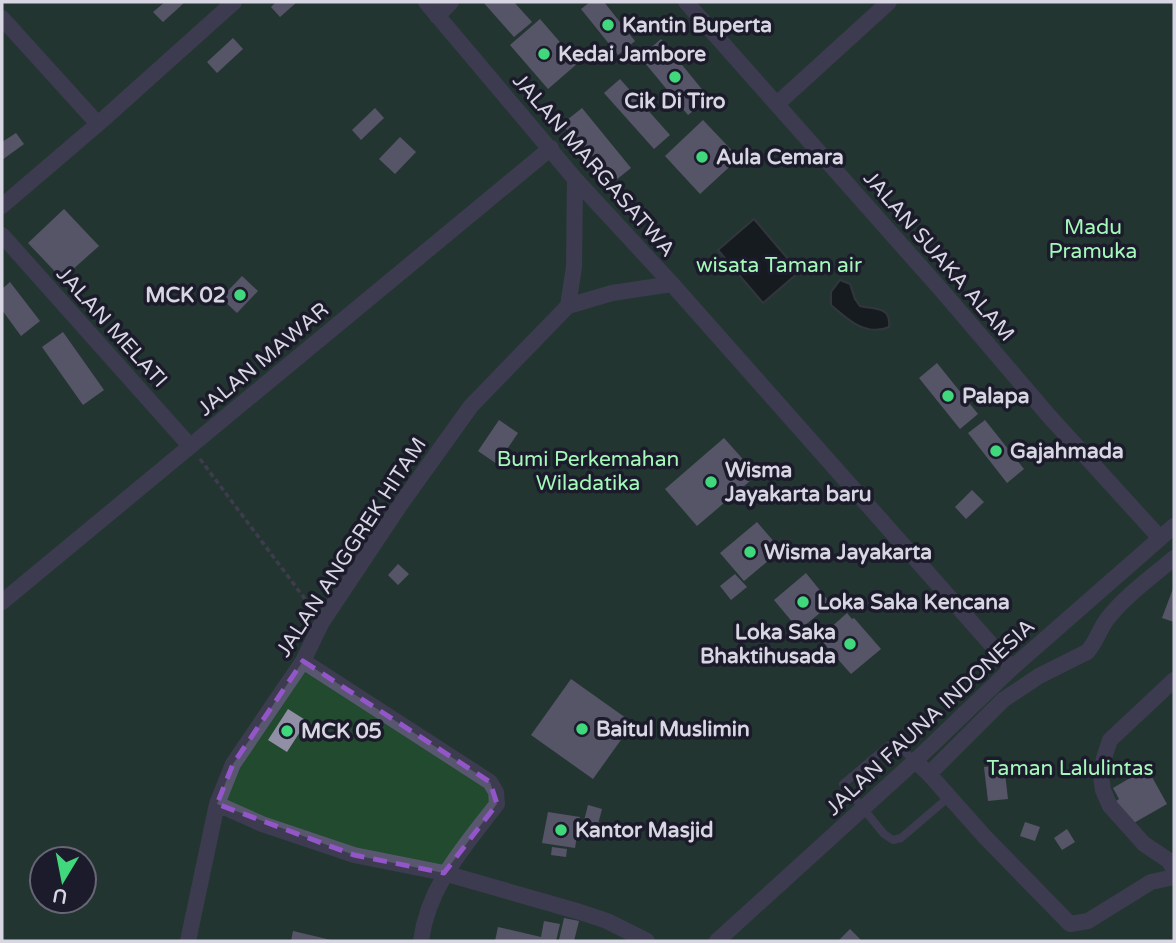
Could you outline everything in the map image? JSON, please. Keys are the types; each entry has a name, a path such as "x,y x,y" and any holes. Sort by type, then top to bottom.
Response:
{"street":[{"path":"2,206 234,2"},
{"name":"JALAN MARGASATWA","path":"426,2 575,179 672,284 1012,668"},
{"path":"437,16 451,2"},
{"name":"JALAN SUAKA ALAM","path":"686,2 944,293 1049,416 1160,538"},
{"path":"776,104 889,2"},
{"path":"2,18 98,124"},
{"name":"JALAN MAWAR","path":"2,602 551,148"},
{"path":"568,306 573,267 575,179"},
{"name":"JALAN MELATI","path":"2,234 190,446"},
{"name":"JALAN ANGGREK HITAM","path":"188,941 217,804 233,764 303,661 322,622 471,405 568,306 612,293 672,284"},
{"name":"JALAN FAUNA INDONESIA","path":"717,941 915,761 1012,668 1174,527"},
{"path":"929,774 1003,700 1039,676 1087,652 1093,646 1105,621 1118,606 1174,558"},
{"path":"303,661 490,782 496,792 497,804 444,873 423,921 421,941"},
{"path":"915,761 1070,924 1088,921 1151,882 1172,861 1144,844 1110,806 1102,790 1101,776 1110,740 1174,680"},
{"path":"217,804 262,824 354,855 444,873 548,902 607,921 647,941"},
{"path":"1151,882 1174,877"}],"lane":[{"path":"915,761 898,746 888,746 843,784 884,834 893,840 901,838 948,797"}],"path":[{"path":"190,446 322,622"}],"highlighted area":[{"path":"303,661 490,782 497,804 444,873 354,855 217,804 233,764"}],"green space":[{"name":"Bumi Perkemahan Wiladatika","path":"2,2 1174,2 1174,941 2,941"}],"shaded area":[{"path":"754,219 799,272 763,303 718,250"},
{"path":"840,280 850,284 860,306 885,312 888,315 889,327 872,330 857,325 831,305 831,292"}],"building":[{"path":"165,2 185,2 163,22 153,12"},
{"path":"276,2 297,2 280,17 271,7"},
{"path":"483,2 514,2 532,22 514,37"},
{"name":"Kantin Buperta","path":"590,2 604,2 635,41 618,55 581,9"},
{"name":"Kedai Jambore","path":"540,19 578,63 548,89 510,45"},
{"path":"233,38 243,49 217,73 207,62"},
{"name":"Cik Di Tiro","path":"661,39 709,98 688,115 640,57"},
{"path":"620,79 670,135 654,149 604,93"},
{"path":"375,108 384,118 361,140 352,130"},
{"path":"582,108 631,168 611,184 562,124"},
{"name":"Aula Cemara","path":"703,120 739,158 700,194 665,156"},
{"path":"16,133 24,144 2,160 2,142"},
{"path":"400,137 416,152 395,174 379,159"},
{"path":"64,209 99,246 62,279 28,243"},
{"name":"MCK 02","path":"242,276 258,291 237,313 221,298"},
{"path":"10,282 40,321 21,336 2,310 2,289"},
{"path":"63,332 104,390 83,405 42,347"},
{"name":"Palapa","path":"937,363 978,414 960,429 919,378"},
{"path":"499,420 518,433 497,464 478,451"},
{"name":"Gajahmada","path":"985,420 1024,469 1007,483 968,433"},
{"name":"Wisma Jayakarta baru","path":"724,438 757,475 697,526 665,489"},
{"path":"972,490 984,502 966,519 955,507"},
{"name":"Wisma Jayakarta","path":"757,522 781,550 744,581 720,553"},
{"path":"398,564 409,574 398,585 388,575"},
{"name":"Loka Saka Kencana","path":"806,573 831,604 799,630 774,600"},
{"path":"735,574 747,587 731,600 720,586"},
{"path":"1174,586 1174,622 1162,618"},
{"name":"Loka Saka Bhaktihusada","path":"847,613 881,649 851,674 819,638"},
{"name":"Baitul Muslimin","path":"571,679 633,723 593,779 531,735"},
{"name":"MCK 05","path":"288,709 307,721 287,752 268,740"},
{"path":"1004,765 1008,799 988,801 984,767"},
{"path":"1147,768 1167,804 1132,824 1116,801 1119,799 1113,788"},
{"path":"588,805 602,809 597,828 583,825"},
{"name":"Kantor Masjid","path":"548,812 580,817 575,848 542,843"},
{"path":"1025,822 1040,827 1035,841 1020,836"},
{"path":"1067,829 1075,842 1062,850 1054,838"},
{"path":"552,847 567,849 566,857 551,855"},
{"path":"564,918 579,921 574,941 559,940"},
{"path":"544,921 560,924 556,941 495,941 498,927 541,937"},
{"path":"850,929 862,941 838,941"},
{"path":"293,931 331,940 331,941 291,941"}],"place":[{"name":"Kantin Buperta","path":"608,25"},
{"name":"Kedai Jambore","path":"544,54"},
{"name":"Cik Di Tiro","path":"675,77"},
{"name":"Aula Cemara","path":"702,157"},
{"name":"MCK 02","path":"240,295"},
{"name":"Palapa","path":"948,396"},
{"name":"Gajahmada","path":"996,451"},
{"name":"Wisma Jayakarta baru","path":"711,482"},
{"name":"Wisma Jayakarta","path":"750,552"},
{"name":"Loka Saka Kencana","path":"803,602"},
{"name":"Loka Saka Bhaktihusada","path":"850,644"},
{"name":"Baitul Muslimin","path":"582,729"},
{"name":"MCK 05","path":"287,731"},
{"name":"Kantor Masjid","path":"561,830"}],"park label":[{"name":"Madu Pramuka","path":"1093,239"},
{"name":"wisata Taman air","path":"779,265"},
{"name":"Taman Lalulintas","path":"1070,768"}]}
